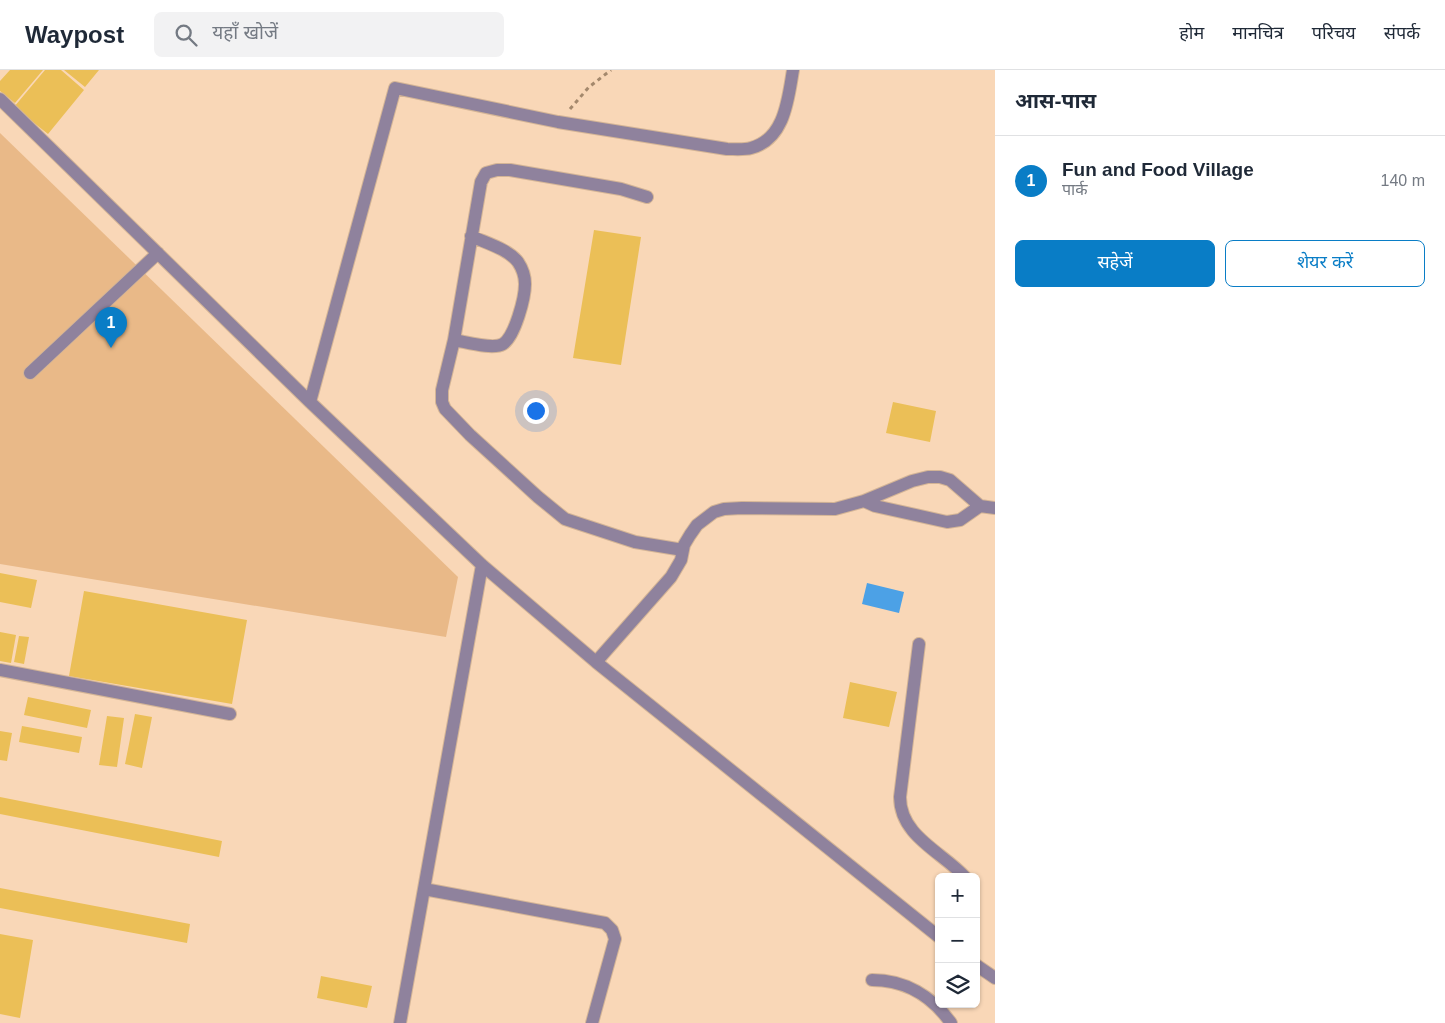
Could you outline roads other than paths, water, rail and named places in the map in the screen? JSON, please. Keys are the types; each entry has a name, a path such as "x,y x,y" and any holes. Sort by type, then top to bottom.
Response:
{"street":[{"path":"310,402 395,88 558,122 727,149 750,148 767,142 778,127 786,105 793,70"},
{"path":"0,99 310,402 482,565 596,662 935,934"},
{"path":"646,198 621,189 510,170 497,170 486,173 481,182 454,340 442,390 442,402 445,409 470,434 538,497 565,519 635,542 683,550"},
{"path":"454,340 485,346 503,344 512,334 521,307 525,284 524,273 510,254 472,236"},
{"path":"30,373 158,253"},
{"path":"596,662 671,577 681,560 683,550 690,535 697,525 714,512 724,508 835,509 864,501 912,481 928,477 940,477 950,480 980,506 995,508"},
{"path":"864,501 875,506 947,522 960,520 980,506"},
{"path":"400,1023 482,565"},
{"path":"919,644 900,808 904,819 912,830 960,873"},
{"path":"0,670 230,714"},
{"path":"424,889 605,923 612,930 615,939 592,1023"},
{"path":"980,968 995,978"},
{"path":"872,980 887,980 915,990 933,1002 951,1023"}],"water":[{"path":"867,583 904,592 899,613 862,604"}],"place":[{"name":"Fun and Food Village","path":"111,348"}]}
